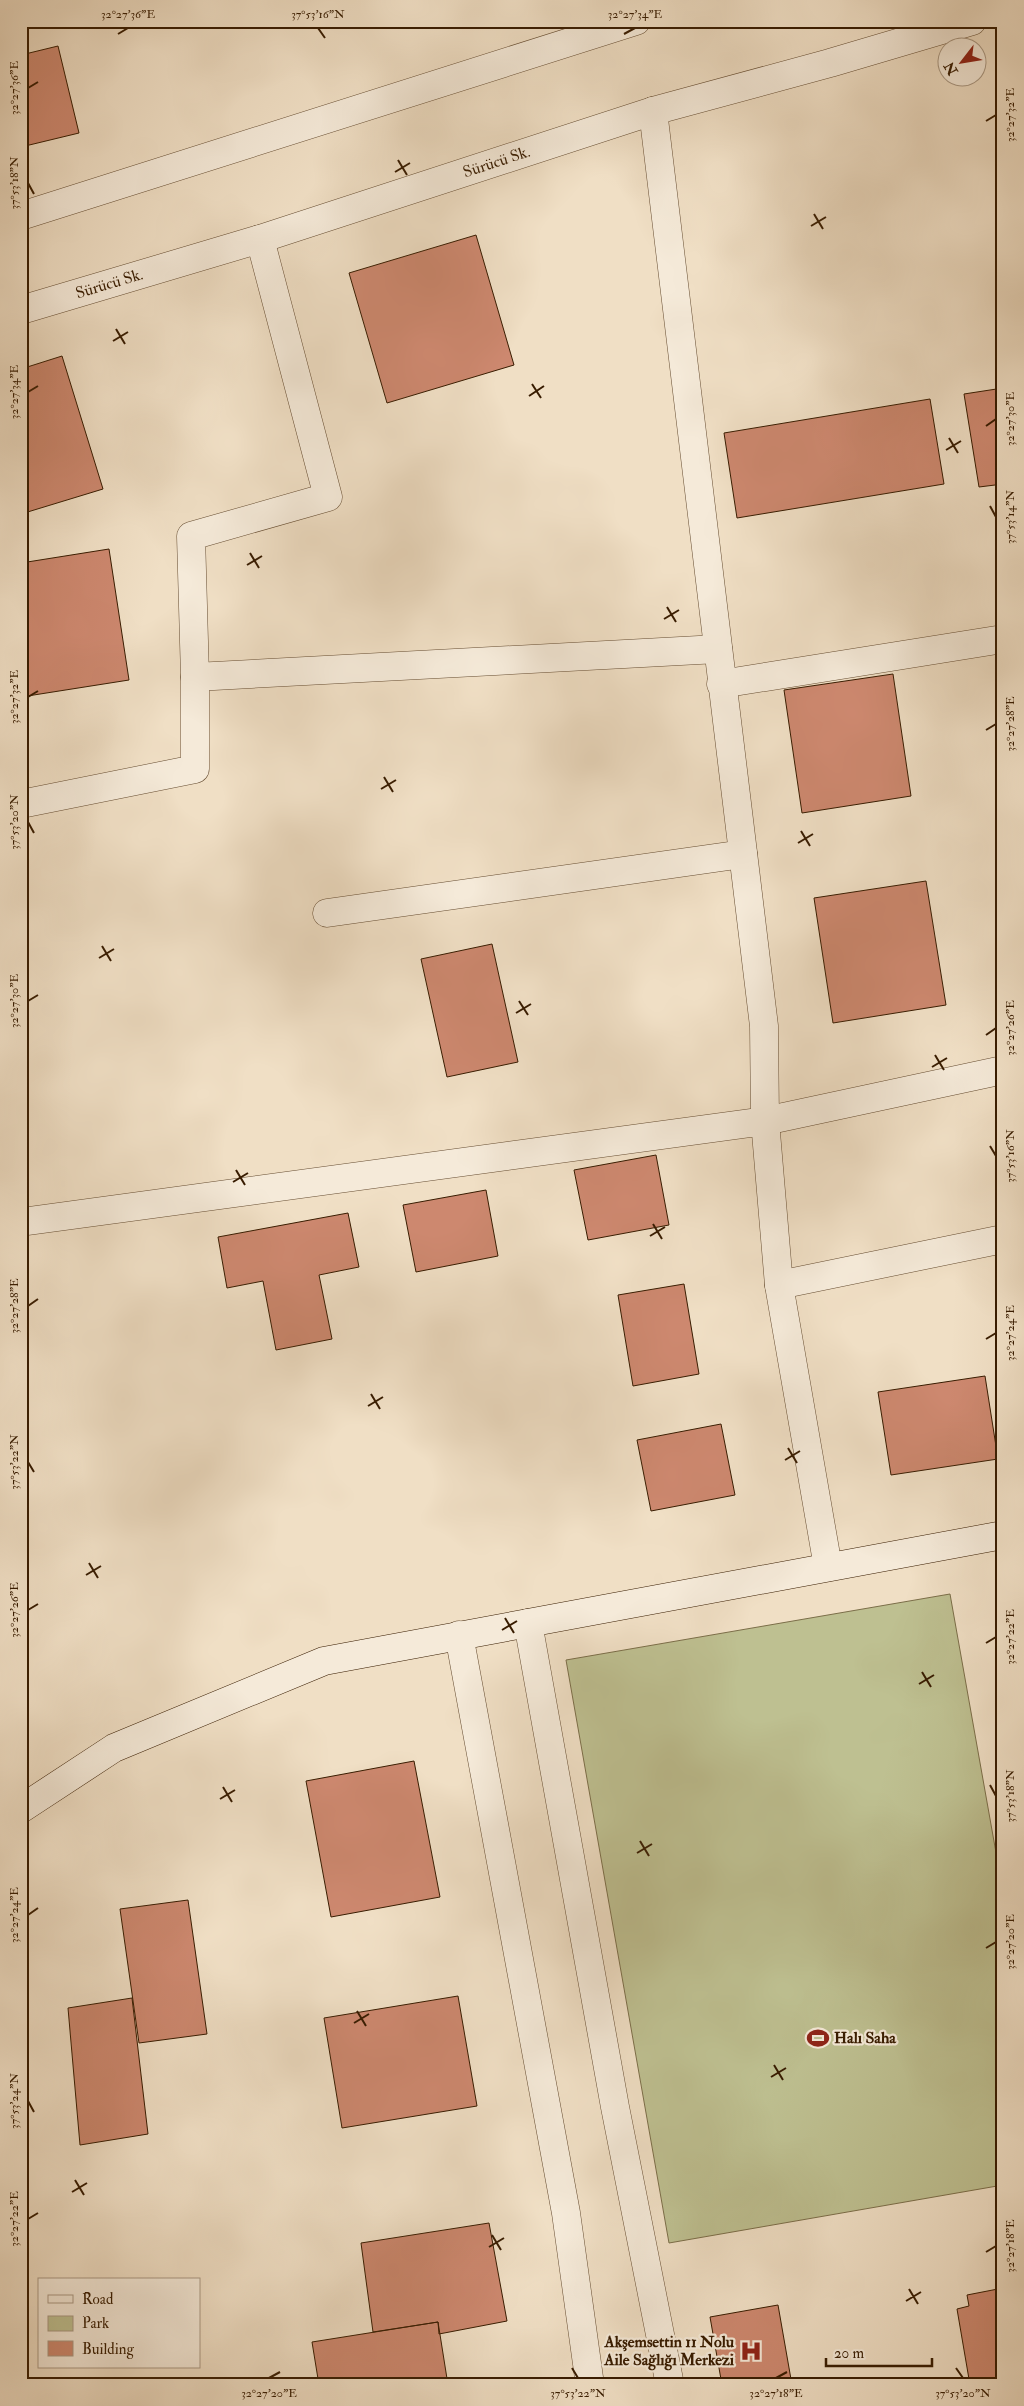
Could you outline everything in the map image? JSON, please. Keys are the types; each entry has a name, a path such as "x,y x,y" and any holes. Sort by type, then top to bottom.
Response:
{"street":[{"path":"21,216 636,21"},
{"name":"Sürücü Sk.","path":"21,310 260,239 653,111 830,63 972,21"},
{"path":"653,111 764,1026 765,1121 779,1285 828,1567"},
{"path":"21,804 195,769 195,677 191,536 328,497 260,239"},
{"path":"722,684 1003,639"},
{"path":"195,677 718,649"},
{"path":"327,912 743,854"},
{"path":"21,1222 765,1121 1003,1070"},
{"path":"779,1285 1003,1239"},
{"path":"21,1809 114,1748 324,1661 1003,1534"},
{"path":"528,1623 614,2107 670,2385"},
{"path":"459,1636 566,2213 590,2385"}],"green space":[{"name":"Halı Saha","path":"950,1594 1003,1892 1003,2185 669,2243 566,1660"}],"building":[{"path":"58,46 79,133 21,147 21,55"},
{"path":"476,235 514,365 387,403 349,273"},
{"path":"62,356 103,489 21,514 21,369"},
{"path":"1003,388 1003,484 979,487 964,394"},
{"path":"930,399 944,484 737,518 724,433"},
{"path":"109,549 129,680 21,697 21,563"},
{"path":"893,674 911,796 802,813 784,690"},
{"path":"926,881 946,1005 833,1023 814,898"},
{"path":"492,944 518,1062 447,1077 421,959"},
{"path":"656,1155 669,1225 588,1240 574,1170"},
{"path":"486,1190 498,1256 416,1272 403,1205"},
{"path":"348,1213 359,1267 319,1275 332,1339 276,1350 263,1281 227,1288 218,1237"},
{"path":"684,1284 699,1374 633,1386 618,1295"},
{"path":"985,1376 998,1459 891,1475 878,1392"},
{"path":"721,1424 735,1495 651,1511 637,1440"},
{"path":"414,1761 440,1897 331,1917 306,1781"},
{"path":"188,1900 207,2034 139,2043 120,1909"},
{"path":"458,1996 477,2106 342,2128 324,2018"},
{"path":"132,1998 148,2134 80,2145 68,2008"},
{"path":"489,2223 507,2321 439,2334 438,2322 373,2332 361,2243"},
{"path":"1003,2288 1003,2385 970,2385 957,2309 969,2306 967,2295"},
{"name":"Akşemsettin 11 Nolu Aile Sağlığı Merkezi","path":"778,2305 792,2385 722,2385 710,2317"},
{"path":"438,2322 448,2385 319,2385 312,2342"}],"place":[{"name":"Halı Saha","path":"818,2038"},
{"name":"Akşemsettin 11 Nolu Aile Sağlığı Merkezi","path":"751,2351"}]}
